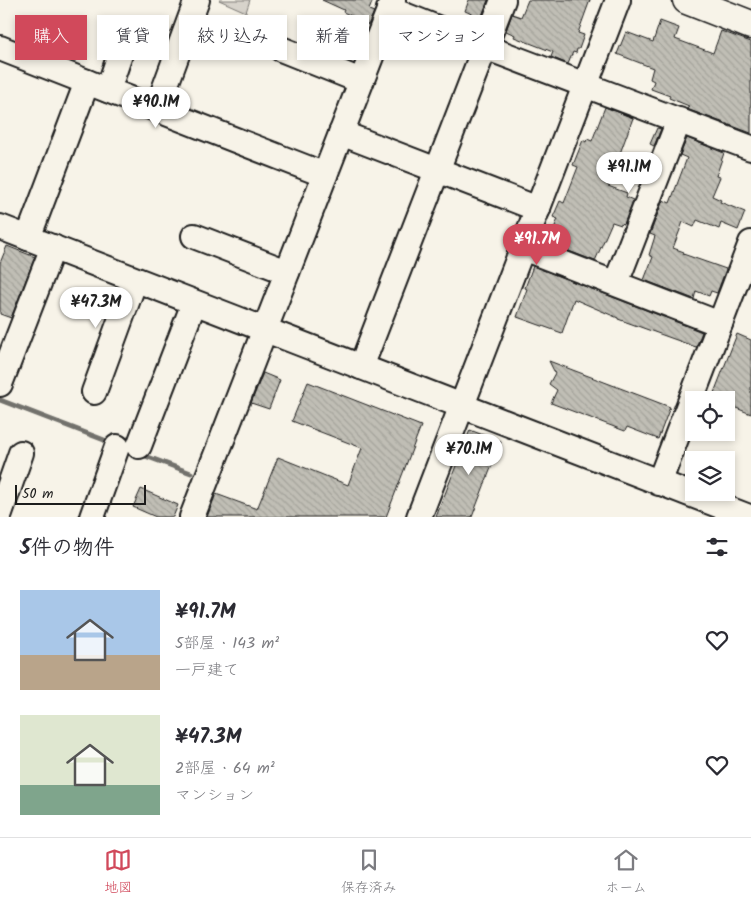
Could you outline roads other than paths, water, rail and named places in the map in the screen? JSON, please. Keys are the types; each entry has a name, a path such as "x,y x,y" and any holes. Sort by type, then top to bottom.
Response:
{"main road":[{"path":"687,0 751,25"},
{"path":"725,0 751,10"}],"street":[{"path":"157,109 197,0"},
{"path":"498,15 504,0"},
{"path":"419,517 618,0"},
{"path":"192,517 391,5 413,15"},
{"path":"0,48 325,175"},
{"path":"287,51 361,82"},
{"path":"504,54 751,148"},
{"path":"28,238 97,86 112,60"},
{"path":"361,367 480,60"},
{"path":"616,282 679,120"},
{"path":"341,133 538,209"},
{"path":"0,227 749,517"},
{"path":"194,236 287,272"},
{"path":"659,483 751,243"},
{"path":"0,384 53,247"},
{"path":"523,248 616,282 720,324"},
{"path":"94,392 135,280"},
{"path":"92,517 128,446 194,303"},
{"path":"0,513 21,454"}],"waterway":[{"path":"0,400 112,443"},
{"path":"140,454 191,473"}]}
